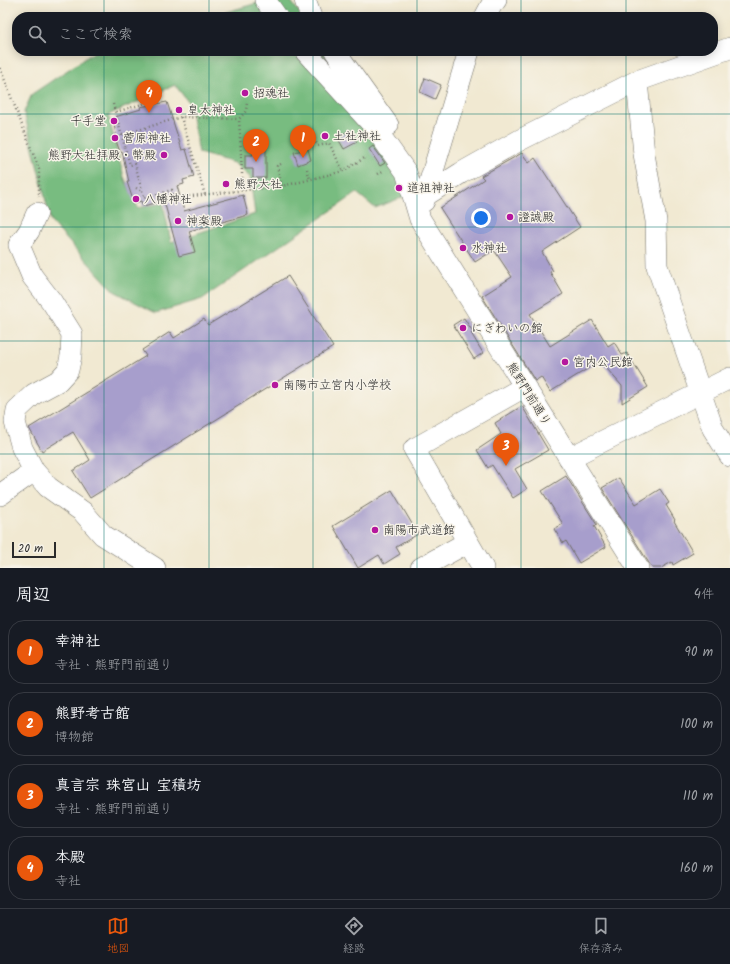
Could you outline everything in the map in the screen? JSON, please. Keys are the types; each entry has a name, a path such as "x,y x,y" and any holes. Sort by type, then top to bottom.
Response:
{"street":[{"path":"265,0 274,12"},
{"path":"305,0 309,12"},
{"path":"488,12 496,0"},
{"path":"718,52 730,48"},
{"name":"熊野門前通り","path":"310,56 372,124 406,172 420,219 638,568"},
{"path":"338,56 427,189"},
{"path":"420,219 427,189 467,56"},
{"path":"427,189 461,173 520,140 637,81 707,56"},
{"path":"637,81 644,154 656,221 657,266 713,429 730,456"},
{"path":"38,214 29,231 19,245 32,276 52,302 72,334 71,356 68,370 58,381 34,394 17,410 15,422 22,448 34,471 48,487 83,512 103,536 155,568"},
{"path":"569,458 730,378"},
{"path":"483,568 414,449 524,387"},
{"path":"0,495 34,471"},
{"path":"421,568 468,542"}],"path":[{"path":"0,68 39,169 38,214"},
{"path":"243,190 239,119 246,111 247,102"},
{"path":"116,112 146,103"},
{"path":"114,104 130,165 135,164 144,198 172,190 174,198 282,186 343,171 366,157"},
{"path":"122,135 181,117 239,119"},
{"path":"181,117 205,195"},
{"path":"301,135 311,134 318,146 329,143 343,171"},
{"path":"282,164 277,166 282,186"},
{"path":"307,169 310,179"},
{"path":"136,188 142,191"}],"green space":[{"path":"268,0 290,0 299,12 226,12"},
{"name":"熊野大社","path":"89,56 332,56 421,190 375,208 357,193 202,299 156,313 114,291 51,222 24,112 32,94","holes":["175,85 189,103 199,153 234,163 250,177 255,214 171,242 163,203 138,208 124,177 108,115"]}],"building":[{"path":"425,78 441,85 435,99 420,92"},
{"path":"167,102 182,150 186,149 194,177 183,180 184,184 177,186 184,211 243,195 248,215 189,231 195,252 179,256 164,201 143,206 141,201 134,203 127,182 129,182 122,151 120,152 114,135 116,134 113,120 116,119 115,117 141,109 140,107"},
{"path":"350,130 357,142 344,149 337,137"},
{"path":"373,146 385,163 380,166 369,149"},
{"path":"253,148 266,148 266,178 253,178 253,169 245,169 245,155 253,155"},
{"path":"308,149 311,160 298,165 294,152"},
{"path":"522,153 529,163 535,158 580,227 542,252 553,271 550,272 563,294 530,314 550,346 592,320 608,346 614,342 622,355 627,353 648,387 622,403 622,386 600,361 550,392 541,377 535,381 482,296 512,277 494,250 475,262 440,208 484,179 481,176"},
{"path":"288,276 333,347 90,498 73,471 90,460 73,432 42,451 29,428 146,356 142,350 170,332 174,338 204,319 208,325"},
{"path":"464,318 473,332 471,333 483,353 474,359 453,325"},
{"path":"522,406 548,450 515,469 527,489 513,498 492,465 488,468 477,450 501,434 495,423"},
{"path":"566,476 597,525 594,526 606,547 579,563 566,541 563,543 554,529 563,524 542,491"},
{"path":"619,478 636,504 660,489 669,503 666,505 675,520 674,521 693,553 673,565 672,562 661,568 652,568 602,488"},
{"name":"南陽市武道館","path":"392,490 418,534 396,547 400,554 384,564 379,555 358,568 333,526"}],"place":[{"name":"招魂社","path":"245,93"},
{"name":"皇太神社","path":"179,110"},
{"name":"本殿","path":"149,113"},
{"name":"千手堂","path":"114,121"},
{"name":"土社神社","path":"325,136"},
{"name":"菅原神社","path":"115,138"},
{"name":"熊野大社拝殿・幣殿","path":"164,155"},
{"name":"幸神社","path":"303,158"},
{"name":"熊野考古館","path":"256,162"},
{"name":"熊野大社","path":"226,184"},
{"name":"道祖神社","path":"399,188"},
{"name":"八幡神社","path":"136,199"},
{"name":"證誠殿","path":"510,217"},
{"name":"神楽殿","path":"178,221"},
{"name":"水神社","path":"463,248"},
{"name":"にぎわいの館","path":"463,328"},
{"name":"宮内公民館","path":"565,362"},
{"name":"南陽市立宮内小学校","path":"275,385"},
{"name":"真言宗 珠宮山 宝積坊","path":"506,466"},
{"name":"南陽市武道館","path":"375,530"}]}
